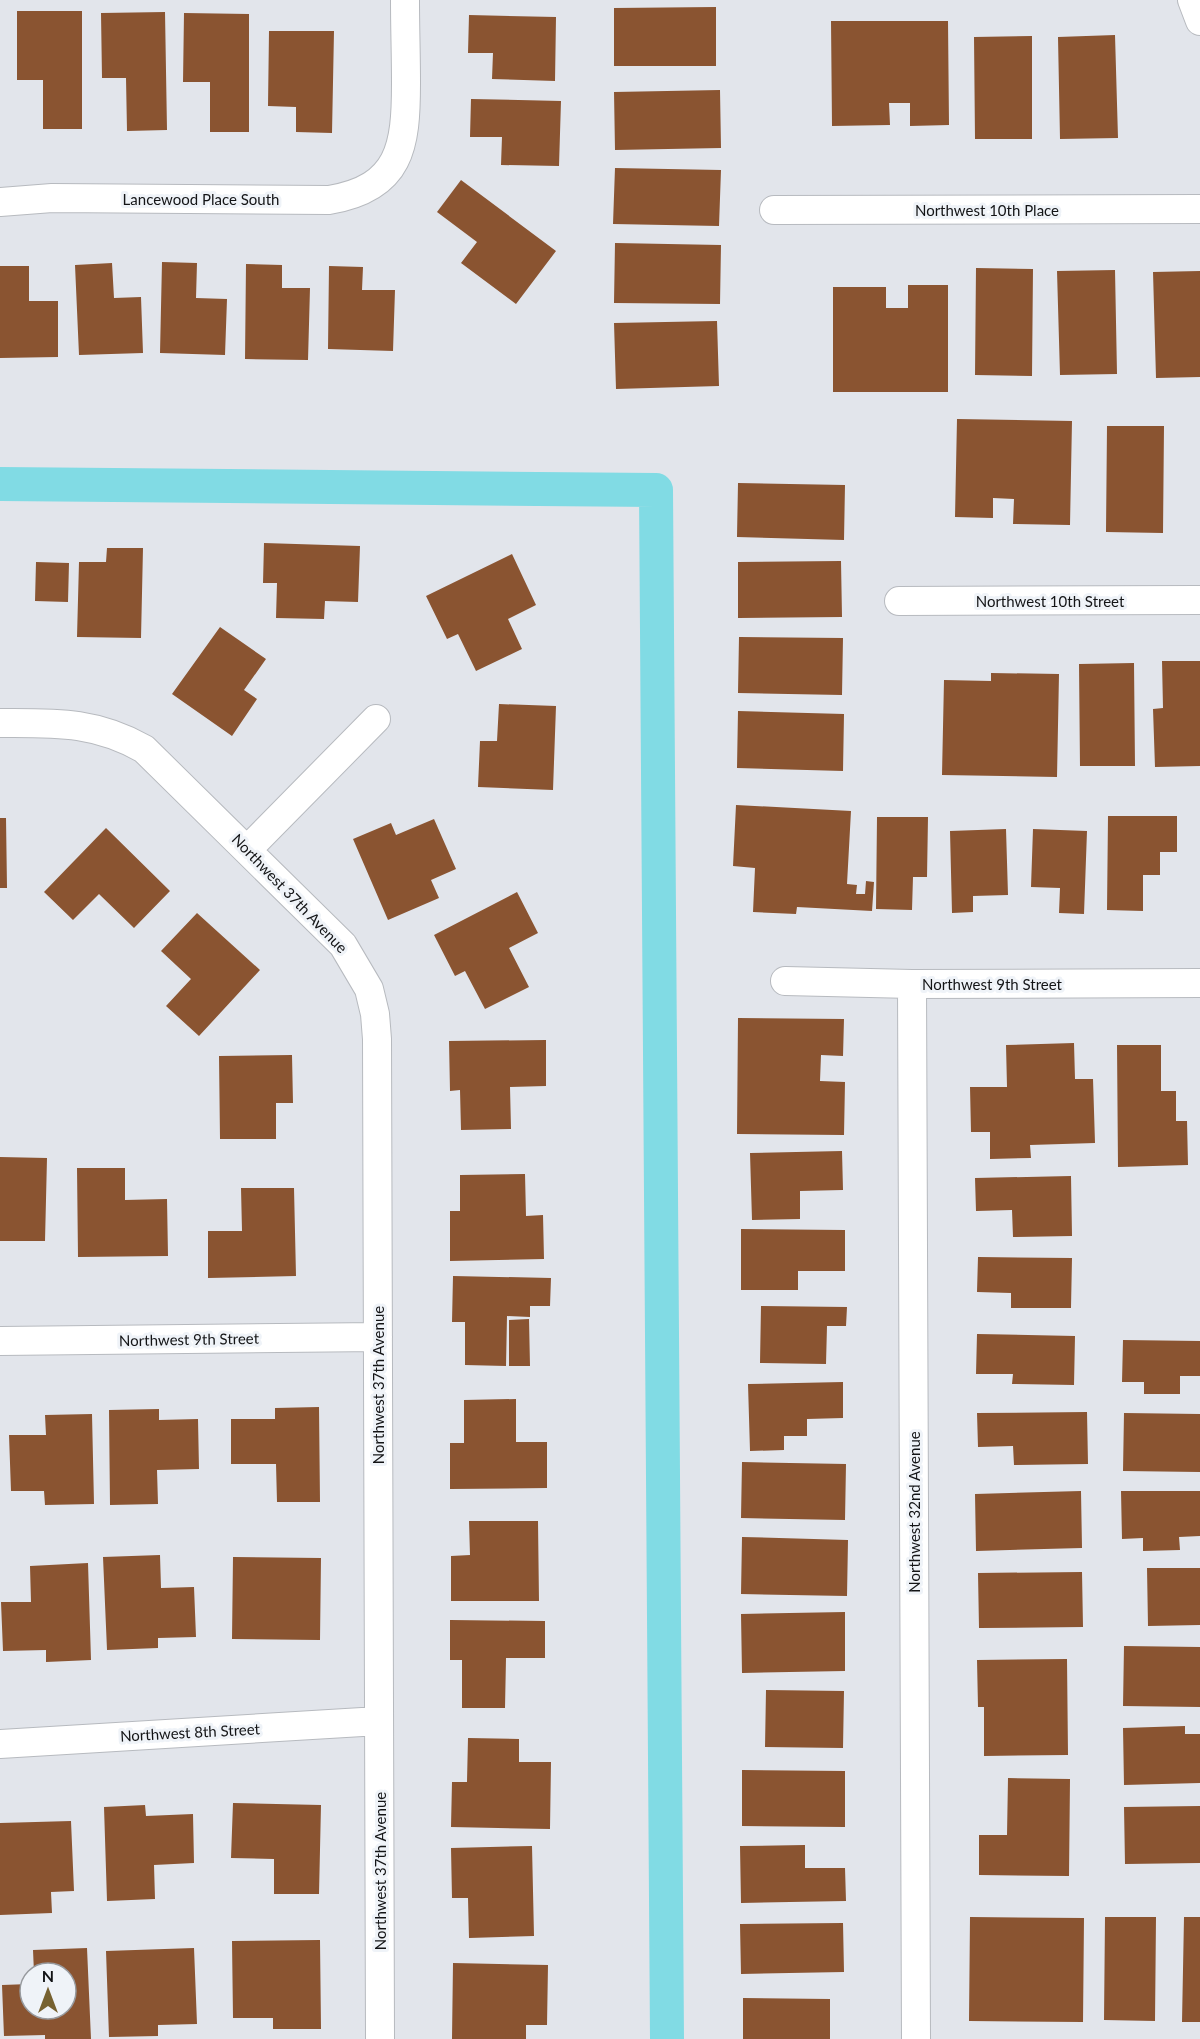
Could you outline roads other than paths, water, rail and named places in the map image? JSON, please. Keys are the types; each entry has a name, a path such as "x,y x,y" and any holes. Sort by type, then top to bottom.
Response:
{"street":[{"name":"Lancewood Place South","path":"0,202 51,198 329,200 353,196 374,185 392,168 402,146 406,123 405,0"},
{"path":"1192,0 1200,21"},
{"name":"Northwest 10th Place","path":"774,210 1200,209"},
{"name":"Northwest 10th Street","path":"899,601 1200,600"},
{"path":"248,849 376,719"},
{"name":"Northwest 37th Avenue","path":"0,723 73,724 98,728 122,736 144,749 343,945 369,989 375,1014 377,1039 380,2039"},
{"name":"Northwest 9th Street","path":"785,981 912,984 1200,983"},
{"name":"Northwest 32nd Avenue","path":"912,984 916,2039"},
{"name":"Northwest 9th Street","path":"0,1341 378,1337"},
{"name":"Northwest 8th Street","path":"0,1744 379,1721"}],"waterway":[{"path":"0,484 656,490 667,2039"}]}
